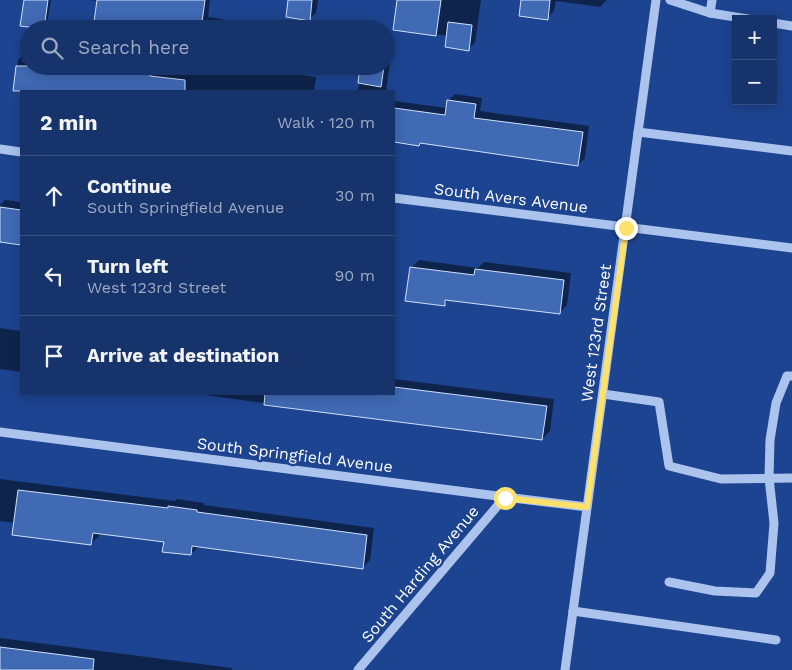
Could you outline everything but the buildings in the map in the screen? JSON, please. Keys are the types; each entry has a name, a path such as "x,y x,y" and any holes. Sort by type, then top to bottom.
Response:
{"street":[{"name":"West 123rd Street","path":"565,670 656,0"},
{"path":"670,0 710,13 732,16"},
{"path":"710,13 712,0"},
{"path":"777,24 792,26"},
{"path":"638,132 792,151"},
{"path":"0,149 20,152"},
{"name":"South Avers Avenue","path":"395,198 792,248"},
{"path":"669,582 715,591 756,594 770,572 774,523 769,478 770,440 776,403 787,376 792,376"},
{"path":"603,394 659,402 669,466 721,479 792,478"},
{"name":"South Springfield Avenue","path":"0,432 587,507"},
{"name":"South Harding Avenue","path":"358,670 505,498"},
{"path":"573,611 776,640"}],"route":[{"path":"505,498 587,507 626,228"}]}
